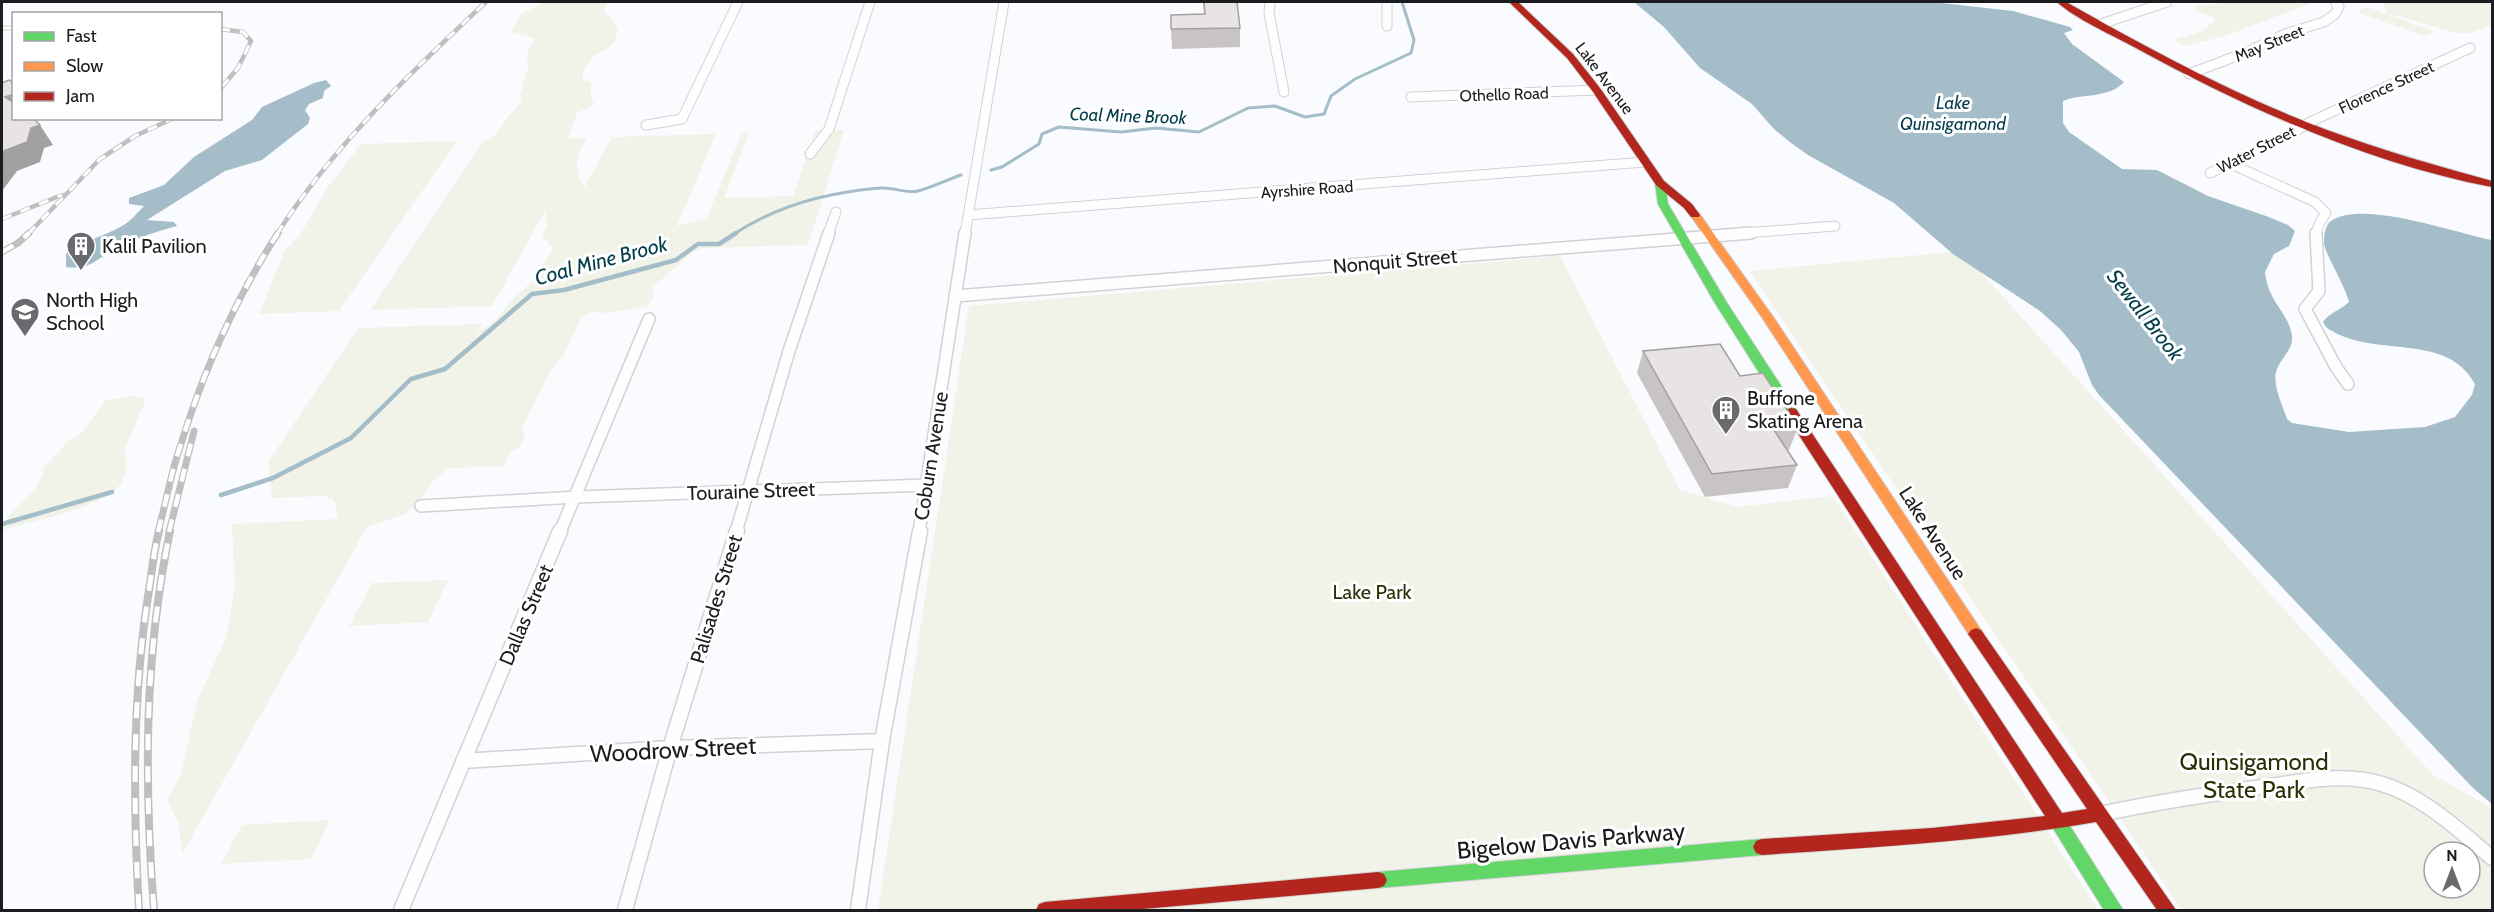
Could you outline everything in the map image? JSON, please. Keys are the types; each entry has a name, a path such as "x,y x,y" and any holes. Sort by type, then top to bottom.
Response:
{"main road":[{"name":"Lake Avenue","path":"1513,2 1561,46 1597,90 1660,183 1688,206 1768,318 1956,604 2167,910"},
{"path":"2061,2 2189,74 2302,126 2387,158 2493,184"},
{"name":"Lake Avenue","path":"1660,183 1663,204 1721,303 2114,910"},
{"name":"Bigelow Davis Parkway","path":"1045,910 1701,851 1951,834 2058,822 2101,814"}],"street":[{"path":"646,125 682,119 738,2"},
{"path":"810,154 829,129 870,2"},
{"name":"Coburn Avenue","path":"858,910 882,741 927,485 968,215 1004,2"},
{"path":"1270,2 1269,14 1284,92"},
{"path":"1387,2 1387,26"},
{"path":"2101,24 2167,2"},
{"name":"May Street","path":"2189,74 2247,52 2285,34 2324,21 2337,11 2339,7 2336,4"},
{"name":"Florence Street","path":"2302,126 2470,48"},
{"name":"Othello Road","path":"1411,97 1597,90"},
{"name":"Water Street","path":"2210,173 2288,136 2302,126"},
{"name":"Ayrshire Road","path":"968,215 1646,162"},
{"path":"2229,164 2315,202 2326,213 2318,221 2314,251 2319,291 2306,309 2336,367 2348,384"},
{"name":"Palisades Street","path":"625,910 670,748 749,491 789,351 836,212"},
{"name":"Nonquit Street","path":"956,296 1835,226"},
{"name":"Dallas Street","path":"401,910 649,319"},
{"name":"Touraine Street","path":"421,506 576,497 927,485"},
{"name":"Woodrow Street","path":"463,761 670,748 882,741"},
{"path":"2101,814 2173,799 2317,780 2361,779 2385,785 2419,803 2493,858"}],"green space":[{"path":"544,2 610,2 605,5 604,12 612,19 618,31 615,38 617,39 607,49 595,55 582,72 583,80 591,82 591,99 594,103 591,107 577,113 568,138 587,138 577,162 578,173 584,188 612,137 716,134 677,226 706,219 742,133 749,133 724,198 793,196 815,131 844,130 808,245 704,248 693,252 653,287 653,297 647,307 603,313 593,311 581,318 565,353 549,373 522,427 525,436 520,447 511,451 504,466 449,468 432,482 416,506 405,514 367,527 182,854 179,824 167,800 181,775 197,701 226,638 235,586 232,524 338,519 334,500 324,496 272,498 268,462 358,328 482,324 477,333 494,322 511,301 536,278 553,248 542,237 547,225 545,211 492,306 370,310 483,141 494,137 506,119 522,102 519,97 528,68 527,54 535,38 511,32 520,15"},
{"path":"2217,2 2314,2 2222,37 2185,46 2174,40 2202,31 2215,21 2213,17 2194,10 2197,6 2217,4"},
{"path":"2384,2 2492,2 2492,25 2470,33 2456,33 2387,13"},
{"path":"2361,8 2371,8 2435,32 2425,36 2358,13"},
{"path":"457,141 339,311 259,314 285,250 300,235 328,187 361,144"},
{"name":"Quinsigamond State Park","path":"1962,251 2433,775 2492,808 2492,910 2182,910 1749,271"},
{"name":"Lake Park","path":"1560,256 1680,490 1737,507 1833,496 2098,910 878,910 969,306"},
{"path":"129,396 143,398 145,402 124,450 126,468 119,486 99,500 83,507 2,530 5,521 38,484 44,467 70,440 80,435 105,401"},
{"path":"448,580 428,622 349,626 372,583"},
{"path":"330,820 311,859 221,864 242,825"}],"water":[{"name":"Lake Quinsigamond","path":"1634,2 1932,2 2013,11 2070,27 2073,30 2064,33 2072,44 2124,82 2111,91 2063,101 2063,123 2069,132 2122,169 2157,170 2208,196 2266,216 2288,225 2295,231 2289,246 2274,254 2265,272 2269,290 2291,331 2292,342 2279,364 2275,381 2287,419 2292,423 2349,432 2425,427 2455,417 2472,395 2475,384 2462,367 2446,357 2427,351 2344,337 2326,327 2323,322 2349,302 2324,243 2326,228 2331,221 2345,215 2386,215 2492,240 2492,804 2473,788 2099,395 2092,385 2079,352 2061,330 2040,311 1953,254 1894,203 1808,155 1791,143 1774,129 1752,104 1700,68 1664,27"},
{"path":"326,80 331,86 324,91 323,98 309,104 305,110 310,118 308,124 262,160 225,171 147,220 174,222 177,226 128,242 87,266 66,267 66,254 72,249 115,230 131,220 144,206 129,204 129,198 164,185 194,157 252,120 262,107 314,83"}],"building":[{"path":"1204,2 1237,2 1240,28 1171,29 1171,15 1205,14"},
{"path":"9,80 12,82 12,95 5,97 12,102 12,120 35,120 40,125 31,128 27,142 2,153 2,83"},
{"name":"Buffone Skating Arena","path":"1720,344 1740,376 1763,373 1798,427 1774,430 1797,465 1712,474 1643,351"}],"waterway":[{"name":"Coal Mine Brook","path":"991,170 1002,167 1039,144 1042,134 1059,127 1121,132 1156,128 1199,132 1248,108 1275,106 1305,117 1324,114 1331,96 1355,79 1411,53 1414,40 1402,2"},
{"name":"Coal Mine Brook","path":"734,234 768,215 823,197 881,188 914,192 961,175"},
{"name":"Coal Mine Brook","path":"221,495 273,478 351,438 411,379 445,369 532,294 564,290 676,260 698,244 719,244 736,233"},
{"name":"Coal Mine Brook","path":"2,524 112,492"}],"railway":[{"path":"277,234 299,201 348,140 401,84 486,2"},
{"path":"2,28 12,28"},
{"path":"222,29 243,32 251,41 238,68 222,87"},
{"path":"29,233 100,159 135,136 170,120"},
{"path":"2,219 62,195"},
{"path":"2,252 18,243 29,233"},
{"path":"158,532 177,455 211,361 248,283 278,233"},
{"path":"169,532 194,431"},
{"path":"139,910 135,790 139,670 153,560 159,531"},
{"path":"154,910 148,767 151,672 161,578 170,531"}],"traffic: fast":[{"path":"1660,183 1663,204 1721,303 1791,412"},
{"path":"2057,820 2114,910"},
{"path":"1378,880 1762,847"}],"traffic: slow":[{"path":"1695,215 1768,318 1976,634"}],"traffic: jam":[{"path":"1513,2 1570,56 1597,90 1660,183 1688,206 1695,215"},
{"path":"2061,2 2166,61 2269,110 2377,151 2433,169 2492,184"},
{"path":"1791,412 2057,820"},
{"path":"1976,634 2167,910"},
{"path":"1762,847 1974,832 2101,814"},
{"path":"1045,910 1378,880"}],"place":[{"name":"Kalil Pavilion","path":"81,272"},
{"name":"North High School","path":"25,338"},
{"name":"Buffone Skating Arena","path":"1726,436"}],"water label":[{"name":"Sewall Brook","path":"2145,315"}]}
